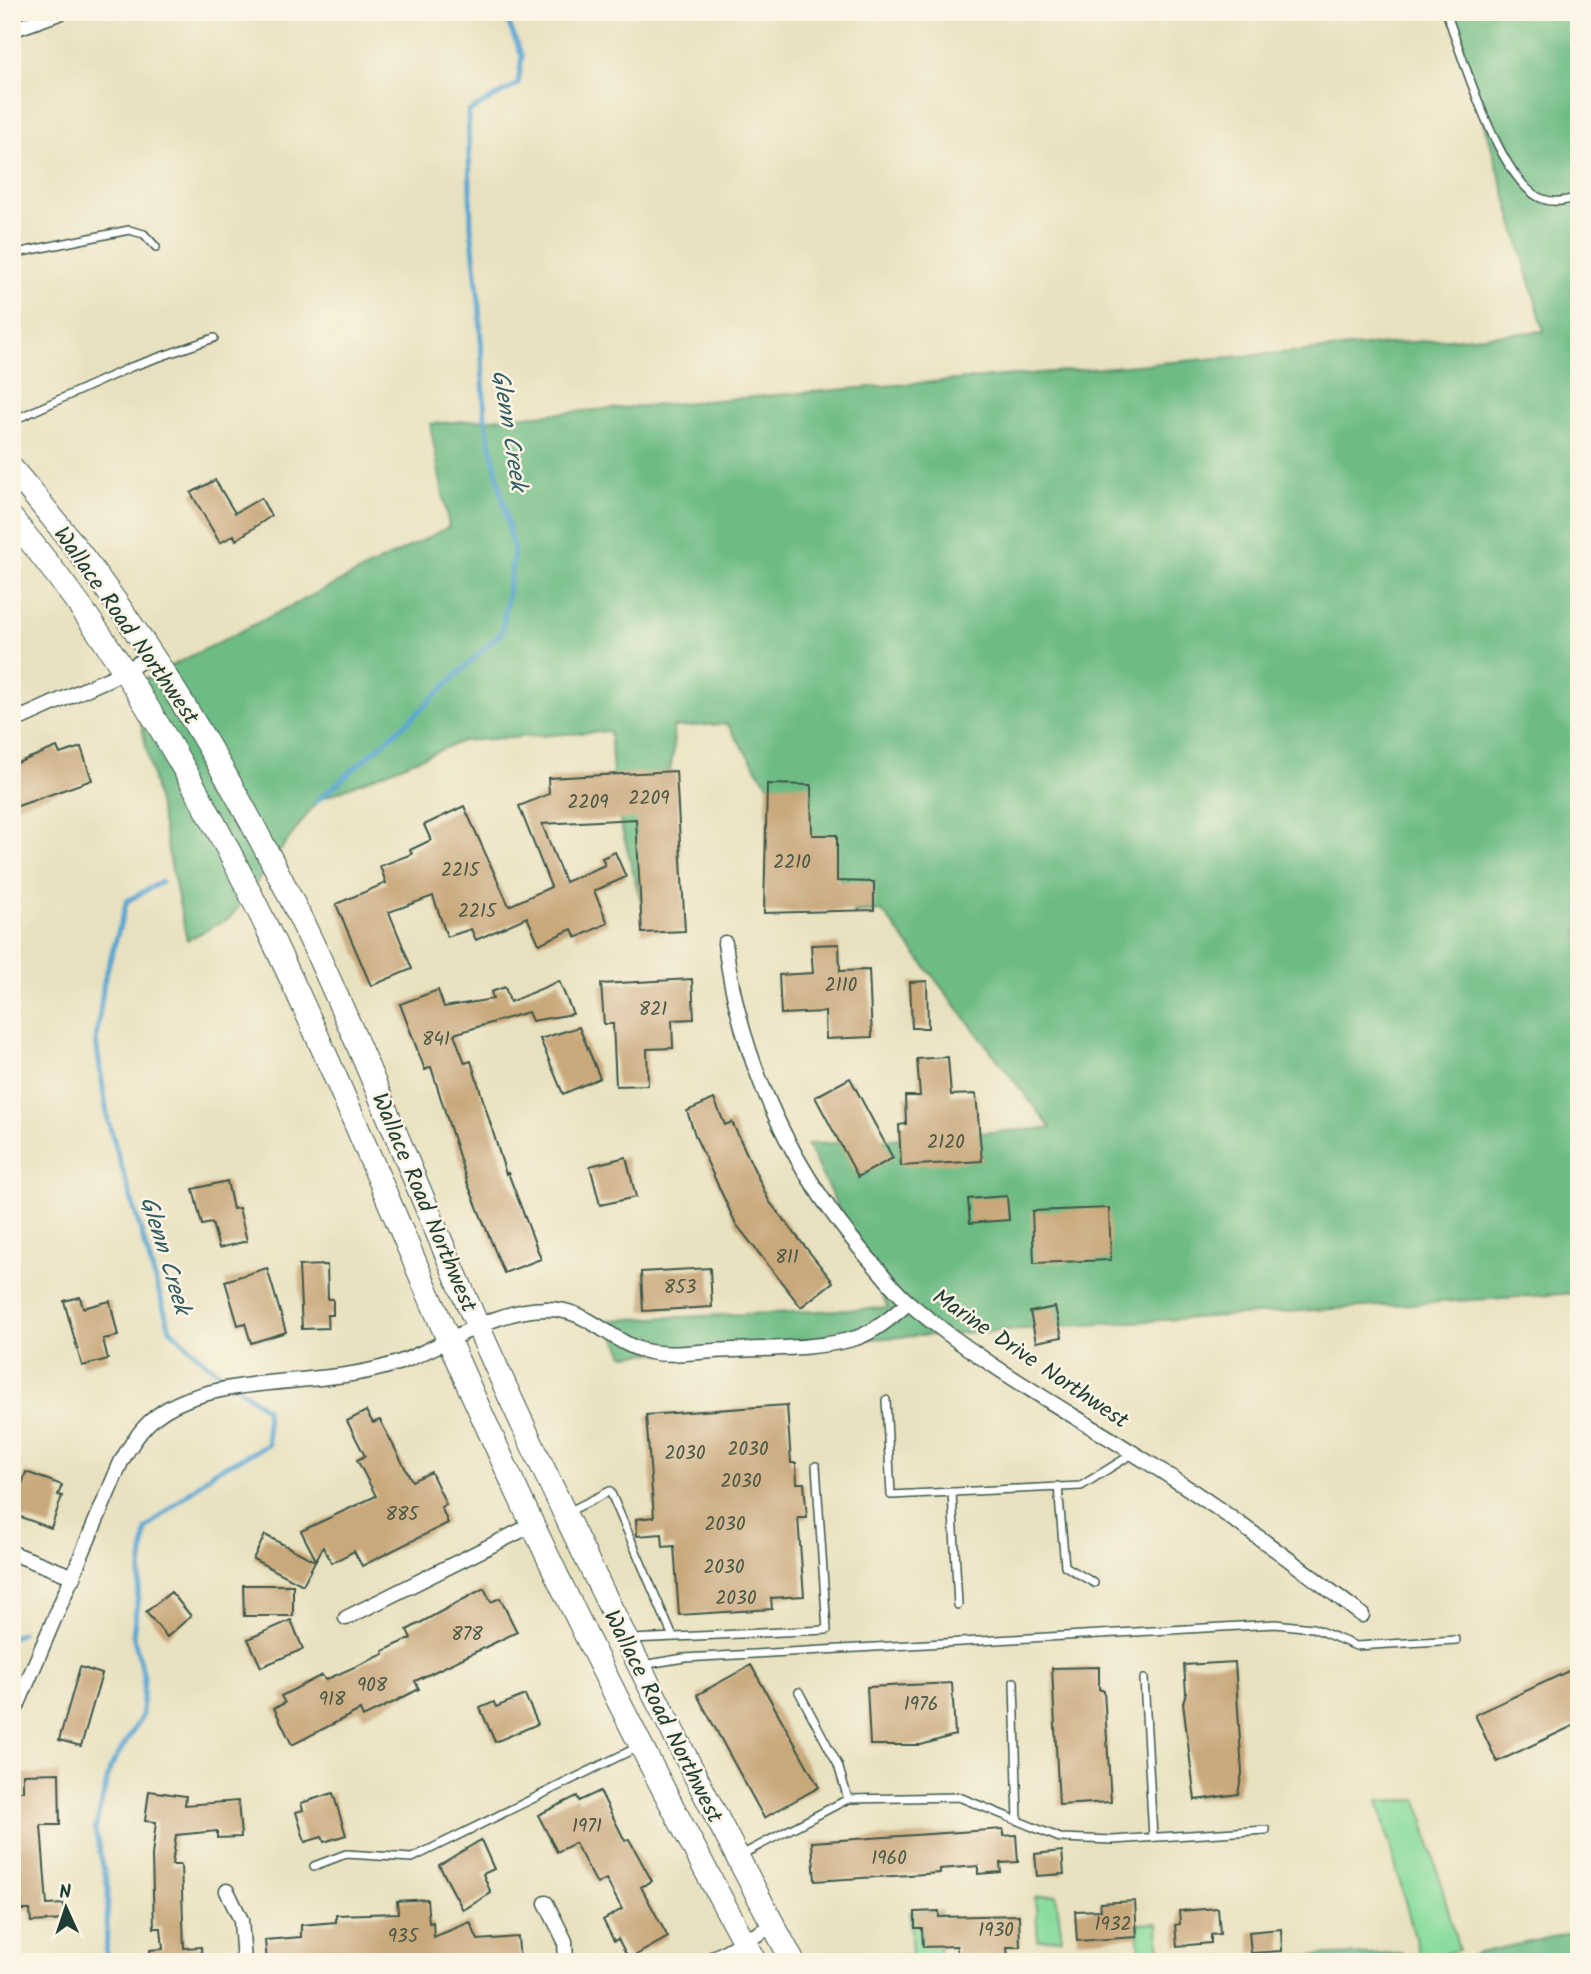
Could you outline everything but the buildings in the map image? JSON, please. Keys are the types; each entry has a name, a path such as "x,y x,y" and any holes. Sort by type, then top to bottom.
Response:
{"main road":[{"name":"Wallace Road Northwest","path":"12,469 68,537 153,653 183,700 268,852 369,1070 478,1327 563,1514 637,1666 793,1962"},
{"name":"Wallace Road Northwest","path":"12,519 126,671 189,775 239,866 338,1082 448,1340 532,1525 641,1745 755,1962"}],"street":[{"path":"12,30 62,12"},
{"path":"12,722 126,671 153,653"},
{"name":"Marine Drive Northwest","path":"725,943 729,978 743,1033 757,1075 782,1131 823,1201 860,1250 908,1303 1041,1397 1134,1453 1260,1537 1362,1615"},
{"path":"12,1718 121,1462 139,1430 164,1411 214,1392 257,1383 370,1371 406,1360 478,1327 544,1309 586,1317 631,1346 650,1352 765,1348 855,1338 889,1320 908,1303"},
{"path":"346,1618 532,1525"},
{"path":"12,1553 74,1577"},
{"path":"227,1891 241,1920 244,1962"},
{"path":"546,1903 565,1941 566,1962"},
{"path":"707,1962 774,1925"}],"lane":[{"path":"1446,12 1489,126 1504,160 1517,179 1529,192 1546,201 1579,197"},
{"path":"12,254 129,230 144,234 156,247"},
{"path":"12,421 131,367 214,338"},
{"path":"886,1400 891,1495 1081,1486 1134,1453"},
{"path":"624,1639 827,1630 816,1466"},
{"path":"1058,1486 1065,1566 1094,1583"},
{"path":"563,1514 610,1491 673,1637"},
{"path":"952,1492 958,1605"},
{"path":"637,1666 684,1658 1275,1624 1313,1628 1356,1646 1456,1640"},
{"path":"1144,1679 1153,1837"},
{"path":"1014,1682 1018,1821"},
{"path":"799,1692 838,1765 848,1799"},
{"path":"314,1866 345,1854 412,1858 641,1745"},
{"path":"738,1857 848,1799 959,1797 1060,1838 1153,1837 1266,1830"}],"green space":[{"path":"1453,12 1579,12 1579,1293 624,1355 607,1320 888,1308 807,1145 1051,1128 882,911 855,913 848,903 852,895 761,775 727,724 673,727 674,749 643,910 615,802 610,731 462,741 318,800 230,918 187,940 133,685 449,527 430,424 1544,331"},
{"path":"1418,1800 1459,1950 1421,1960 1378,1801"},
{"path":"1056,1895 1062,1938 1038,1940 1035,1897"},
{"path":"940,1911 939,1962 898,1962 898,1956 912,1955 910,1912"},
{"path":"1158,1923 1160,1957 1140,1958 1138,1924"},
{"path":"1579,1931 1579,1962 1463,1962 1475,1954"},
{"path":"1400,1953 1412,1962 1080,1962"}],"waterway":[{"name":"Glenn Creek","path":"316,802 410,720 502,632 514,552 485,418 479,301 471,228 468,112 518,84 522,56 504,12"},
{"name":"Glenn Creek","path":"106,1962 108,1889 95,1830 110,1768 142,1716 144,1676 133,1635 146,1529 215,1471 268,1445 266,1409 204,1361 170,1329 108,1121 96,1041 104,981 127,901 161,882"},
{"path":"12,1637 22,1633"}]}
